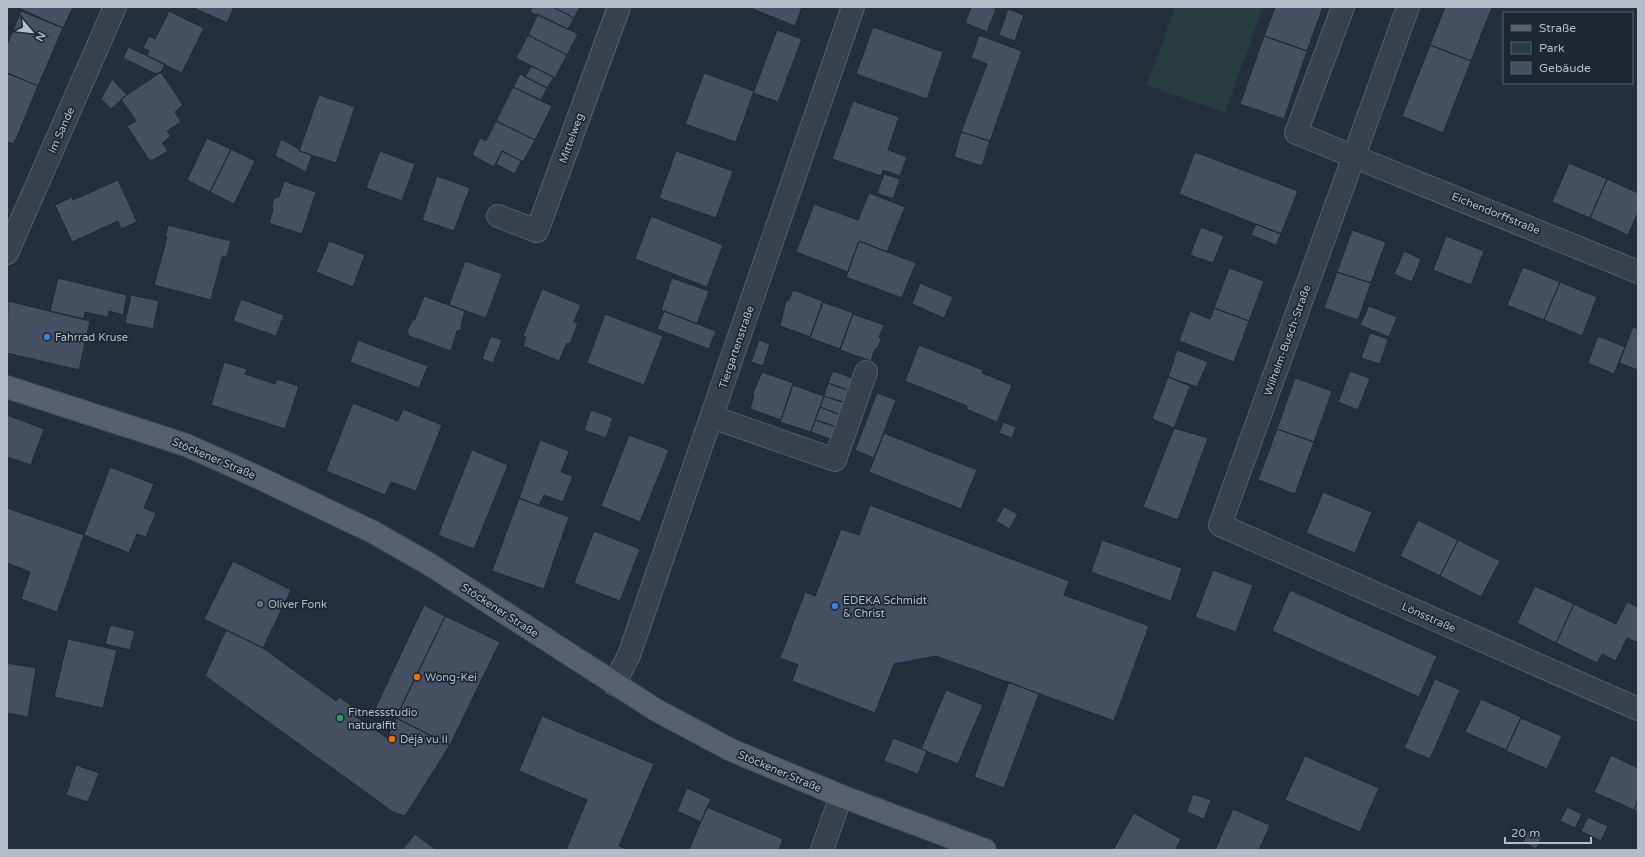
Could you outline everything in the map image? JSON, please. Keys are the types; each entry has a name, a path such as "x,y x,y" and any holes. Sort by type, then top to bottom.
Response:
{"main road":[{"name":"Stöckener Straße","path":"7,387 186,445 373,532 429,564 656,710 731,750 841,796 985,850"}],"street":[{"name":"Im Sande","path":"7,253 115,7"},
{"name":"Mittelweg","path":"498,216 537,231 619,7"},
{"name":"Tiergartenstraße","path":"614,684 629,655 853,7"},
{"path":"1343,7 1296,134 1353,155"},
{"name":"Wilhelm-Busch-Straße","path":"1220,525 1353,155 1408,7"},
{"name":"Eichendorffstraße","path":"1353,155 1638,272"},
{"path":"712,417 835,460 866,372"},
{"name":"Lönsstraße","path":"1220,525 1638,709"},
{"path":"822,850 841,796"}],"green space":[{"path":"1175,7 1263,7 1225,113 1147,85"}],"building":[{"path":"16,7 73,7 63,28"},
{"path":"192,7 234,7 227,23"},
{"path":"532,7 553,7 574,18 568,29 530,12"},
{"path":"553,7 580,7 574,18"},
{"path":"748,7 802,7 795,26"},
{"path":"971,7 991,7 996,9 987,32 965,23"},
{"path":"1275,7 1323,7 1307,51 1264,36"},
{"path":"1445,7 1492,7 1471,61 1430,45"},
{"path":"1008,9 1024,15 1015,41 999,35"},
{"path":"21,11 63,28 38,86 7,73 7,45"},
{"path":"169,11 204,28 182,73 147,56 149,51 143,48 149,36 155,39"},
{"path":"538,14 578,34 567,55 528,35"},
{"path":"873,27 943,52 927,99 856,74"},
{"path":"777,30 802,39 778,102 753,93"},
{"path":"528,35 567,55 555,78 516,58"},
{"path":"979,35 1022,51 990,141 961,132 987,64 971,58"},
{"path":"1264,36 1307,51 1284,119 1240,104"},
{"path":"1430,45 1471,61 1443,133 1402,116"},
{"path":"128,47 165,64 161,72 156,74 123,58"},
{"path":"531,66 554,77 547,88 525,77"},
{"path":"161,72 183,105 175,112 181,122 167,131 171,136 162,143 168,151 153,160 149,160 127,126 136,121 121,99"},
{"path":"7,73 38,86 14,144 7,142"},
{"path":"704,73 754,91 736,142 685,124"},
{"path":"520,74 547,88 541,100 513,87"},
{"path":"112,79 127,95 111,109 101,99"},
{"path":"513,87 552,106 535,140 496,121"},
{"path":"319,95 355,107 336,163 299,151"},
{"path":"853,101 899,117 888,150 907,157 900,176 883,170 881,176 832,159"},
{"path":"496,121 535,140 523,162 502,151 494,167 472,155 480,138 486,141"},
{"path":"961,132 990,141 982,166 954,157"},
{"path":"207,138 231,149 210,192 187,180"},
{"path":"281,139 299,149 299,151 312,155 306,172 275,156"},
{"path":"231,149 255,161 234,204 210,192"},
{"path":"380,151 415,164 402,201 366,188"},
{"path":"502,151 521,161 515,174 496,164"},
{"path":"676,151 733,171 716,218 659,198"},
{"path":"1195,152 1298,191 1281,234 1179,194"},
{"path":"1569,163 1607,179 1590,218 1552,202"},
{"path":"884,174 900,179 893,199 877,193"},
{"path":"437,176 470,188 454,231 422,220"},
{"path":"1607,179 1638,193 1638,212 1628,235 1590,218"},
{"path":"118,180 137,222 121,229 118,221 72,242 55,205 72,197 73,200"},
{"path":"284,181 316,192 302,234 269,223 273,210 272,207 274,198 279,197"},
{"path":"869,193 905,207 887,252 859,241 848,272 796,252 814,204 858,220"},
{"path":"651,216 723,245 707,287 635,259"},
{"path":"1256,224 1281,234 1276,245 1251,235"},
{"path":"168,225 231,241 227,256 222,257 211,300 154,285 167,237 165,237"},
{"path":"1201,227 1224,236 1213,263 1190,255"},
{"path":"1352,230 1386,242 1371,283 1337,272"},
{"path":"1446,236 1484,251 1471,285 1433,270"},
{"path":"329,241 365,255 353,287 316,272"},
{"path":"859,241 916,263 902,298 846,277"},
{"path":"1404,251 1421,259 1412,282 1394,274"},
{"path":"465,261 502,274 486,318 449,305"},
{"path":"1523,267 1560,282 1544,320 1507,305"},
{"path":"1229,268 1264,281 1249,321 1214,308"},
{"path":"1337,272 1371,283 1358,320 1324,308"},
{"path":"58,278 127,295 123,315 109,311 108,317 85,312 84,319 50,311"},
{"path":"672,278 709,291 697,324 661,310"},
{"path":"1560,282 1597,297 1582,336 1544,320"},
{"path":"920,283 953,297 944,318 912,304"},
{"path":"542,289 581,305 574,322 578,323 570,344 567,343 559,361 523,346 526,337 523,336"},
{"path":"793,290 823,301 810,337 780,326 786,301 789,300"},
{"path":"131,295 159,301 153,329 125,323"},
{"path":"424,296 465,311 461,325 462,330 457,331 451,351 409,336 407,331 412,321 415,319"},
{"path":"241,299 284,315 276,336 233,321"},
{"name":"Fahrrad Kruse","path":"8,301 90,321 79,370 7,353"},
{"path":"823,302 853,313 840,349 810,338"},
{"path":"1369,306 1397,317 1389,337 1360,325"},
{"path":"1214,308 1249,321 1234,362 1179,341 1190,311 1210,319"},
{"path":"664,311 716,331 709,349 657,329"},
{"path":"605,314 663,336 644,385 587,363"},
{"path":"853,314 884,325 879,337 881,340 878,347 875,349 871,361 840,350"},
{"path":"1633,327 1638,329 1638,370 1619,363"},
{"path":"1370,333 1388,339 1380,364 1361,358"},
{"path":"491,336 502,340 493,363 482,359"},
{"path":"1598,336 1625,347 1614,374 1588,363"},
{"path":"358,340 428,366 419,388 350,362"},
{"path":"759,340 770,344 763,366 751,362"},
{"path":"919,345 983,370 982,373 1012,385 997,422 966,409 967,406 905,381"},
{"path":"1177,350 1208,362 1197,387 1168,377"},
{"path":"224,362 247,369 245,374 275,384 277,379 299,386 285,429 211,405"},
{"path":"833,371 855,379 850,391 828,383"},
{"path":"1350,371 1370,378 1358,410 1338,402"},
{"path":"762,372 793,383 781,420 750,409 754,396 753,393"},
{"path":"1168,377 1190,386 1174,428 1152,419"},
{"path":"1295,378 1332,391 1314,442 1277,429"},
{"path":"828,383 850,391 846,403 824,396"},
{"path":"793,385 824,396 811,432 780,422"},
{"path":"877,393 896,400 874,458 855,450"},
{"path":"824,396 846,403 841,415 820,407"},
{"path":"353,403 398,421 403,409 442,425 416,491 391,482 385,495 326,471"},
{"path":"820,407 841,415 837,427 815,420"},
{"path":"591,410 613,418 606,438 584,430"},
{"path":"7,415 44,429 31,465 7,457"},
{"path":"815,420 837,427 833,440 811,432"},
{"path":"1003,422 1016,427 1012,438 999,433"},
{"path":"1174,428 1208,438 1178,520 1143,507"},
{"path":"1277,429 1314,442 1295,494 1258,480"},
{"path":"884,433 977,470 961,509 869,472"},
{"path":"629,435 669,450 640,522 601,506"},
{"path":"540,440 569,451 561,472 573,476 563,502 544,495 539,506 519,498"},
{"path":"472,450 508,465 474,549 438,535"},
{"path":"110,467 154,484 144,508 156,513 146,537 137,534 129,553 84,535"},
{"path":"1323,492 1372,512 1355,553 1306,533"},
{"path":"519,498 569,517 544,589 492,571"},
{"path":"870,505 1069,581 1064,595 1149,626 1114,721 936,656 894,664 875,713 792,681 798,665 780,658 805,592 815,596 841,529 859,535"},
{"path":"1004,507 1018,514 1009,529 996,521"},
{"path":"7,508 84,535 57,612 21,599 30,572 7,563"},
{"path":"1418,520 1458,540 1440,576 1400,556"},
{"path":"594,531 640,549 620,601 574,583"},
{"path":"1102,540 1182,568 1171,601 1091,572"},
{"path":"1458,540 1500,561 1481,597 1440,576"},
{"path":"233,561 291,590 263,648 204,619"},
{"path":"1213,570 1253,585 1236,632 1195,617"},
{"path":"1535,586 1574,604 1556,643 1517,623"},
{"path":"1290,590 1437,656 1419,697 1272,631"},
{"path":"1627,602 1638,607 1638,643 1627,638 1616,661 1602,654 1597,663 1556,643 1574,604 1616,624"},
{"path":"424,605 445,616 396,718 375,709"},
{"path":"445,616 500,642 450,745 396,718"},
{"path":"110,625 135,631 130,650 105,644"},
{"path":"226,630 263,648 336,701 339,697 359,711 356,717 387,738 396,718 450,745 405,816 393,812 205,676"},
{"path":"68,639 117,650 103,708 54,697"},
{"path":"7,663 36,668 28,717 7,713"},
{"path":"1435,679 1460,690 1430,759 1404,748"},
{"path":"1009,682 1039,694 1004,788 974,777"},
{"path":"946,690 983,705 958,764 921,749"},
{"path":"1481,699 1521,717 1506,750 1465,732"},
{"path":"542,716 654,764 619,846 629,850 566,850 587,800 519,771"},
{"path":"1521,718 1562,736 1547,769 1506,751"},
{"path":"893,738 927,751 918,774 884,761"},
{"path":"1611,755 1638,768 1638,800 1634,810 1594,792"},
{"path":"1305,756 1379,788 1360,832 1285,800"},
{"path":"76,765 99,773 88,802 66,795"},
{"path":"687,788 711,799 701,822 677,811"},
{"path":"1193,794 1211,800 1204,819 1187,812"},
{"path":"1638,801 1638,812 1634,810"},
{"path":"707,807 783,839 779,850 689,850"},
{"path":"1567,807 1582,814 1575,828 1560,821"},
{"path":"1233,809 1270,825 1259,850 1215,850"},
{"path":"1134,813 1181,839 1175,850 1113,850"},
{"path":"1588,817 1608,826 1601,841 1581,831"},
{"path":"1529,830 1542,837 1536,849 1523,842"},
{"path":"415,834 436,850 402,850"}],"place":[{"name":"Fahrrad Kruse","path":"47,337"},
{"name":"Oliver Fonk","path":"260,604"},
{"name":"EDEKA Schmidt & Christ","path":"835,606"},
{"name":"Wong-Kei","path":"417,677"},
{"name":"Fitnessstudio naturalfit","path":"340,718"},
{"name":"Déjà vu II","path":"392,739"}]}
